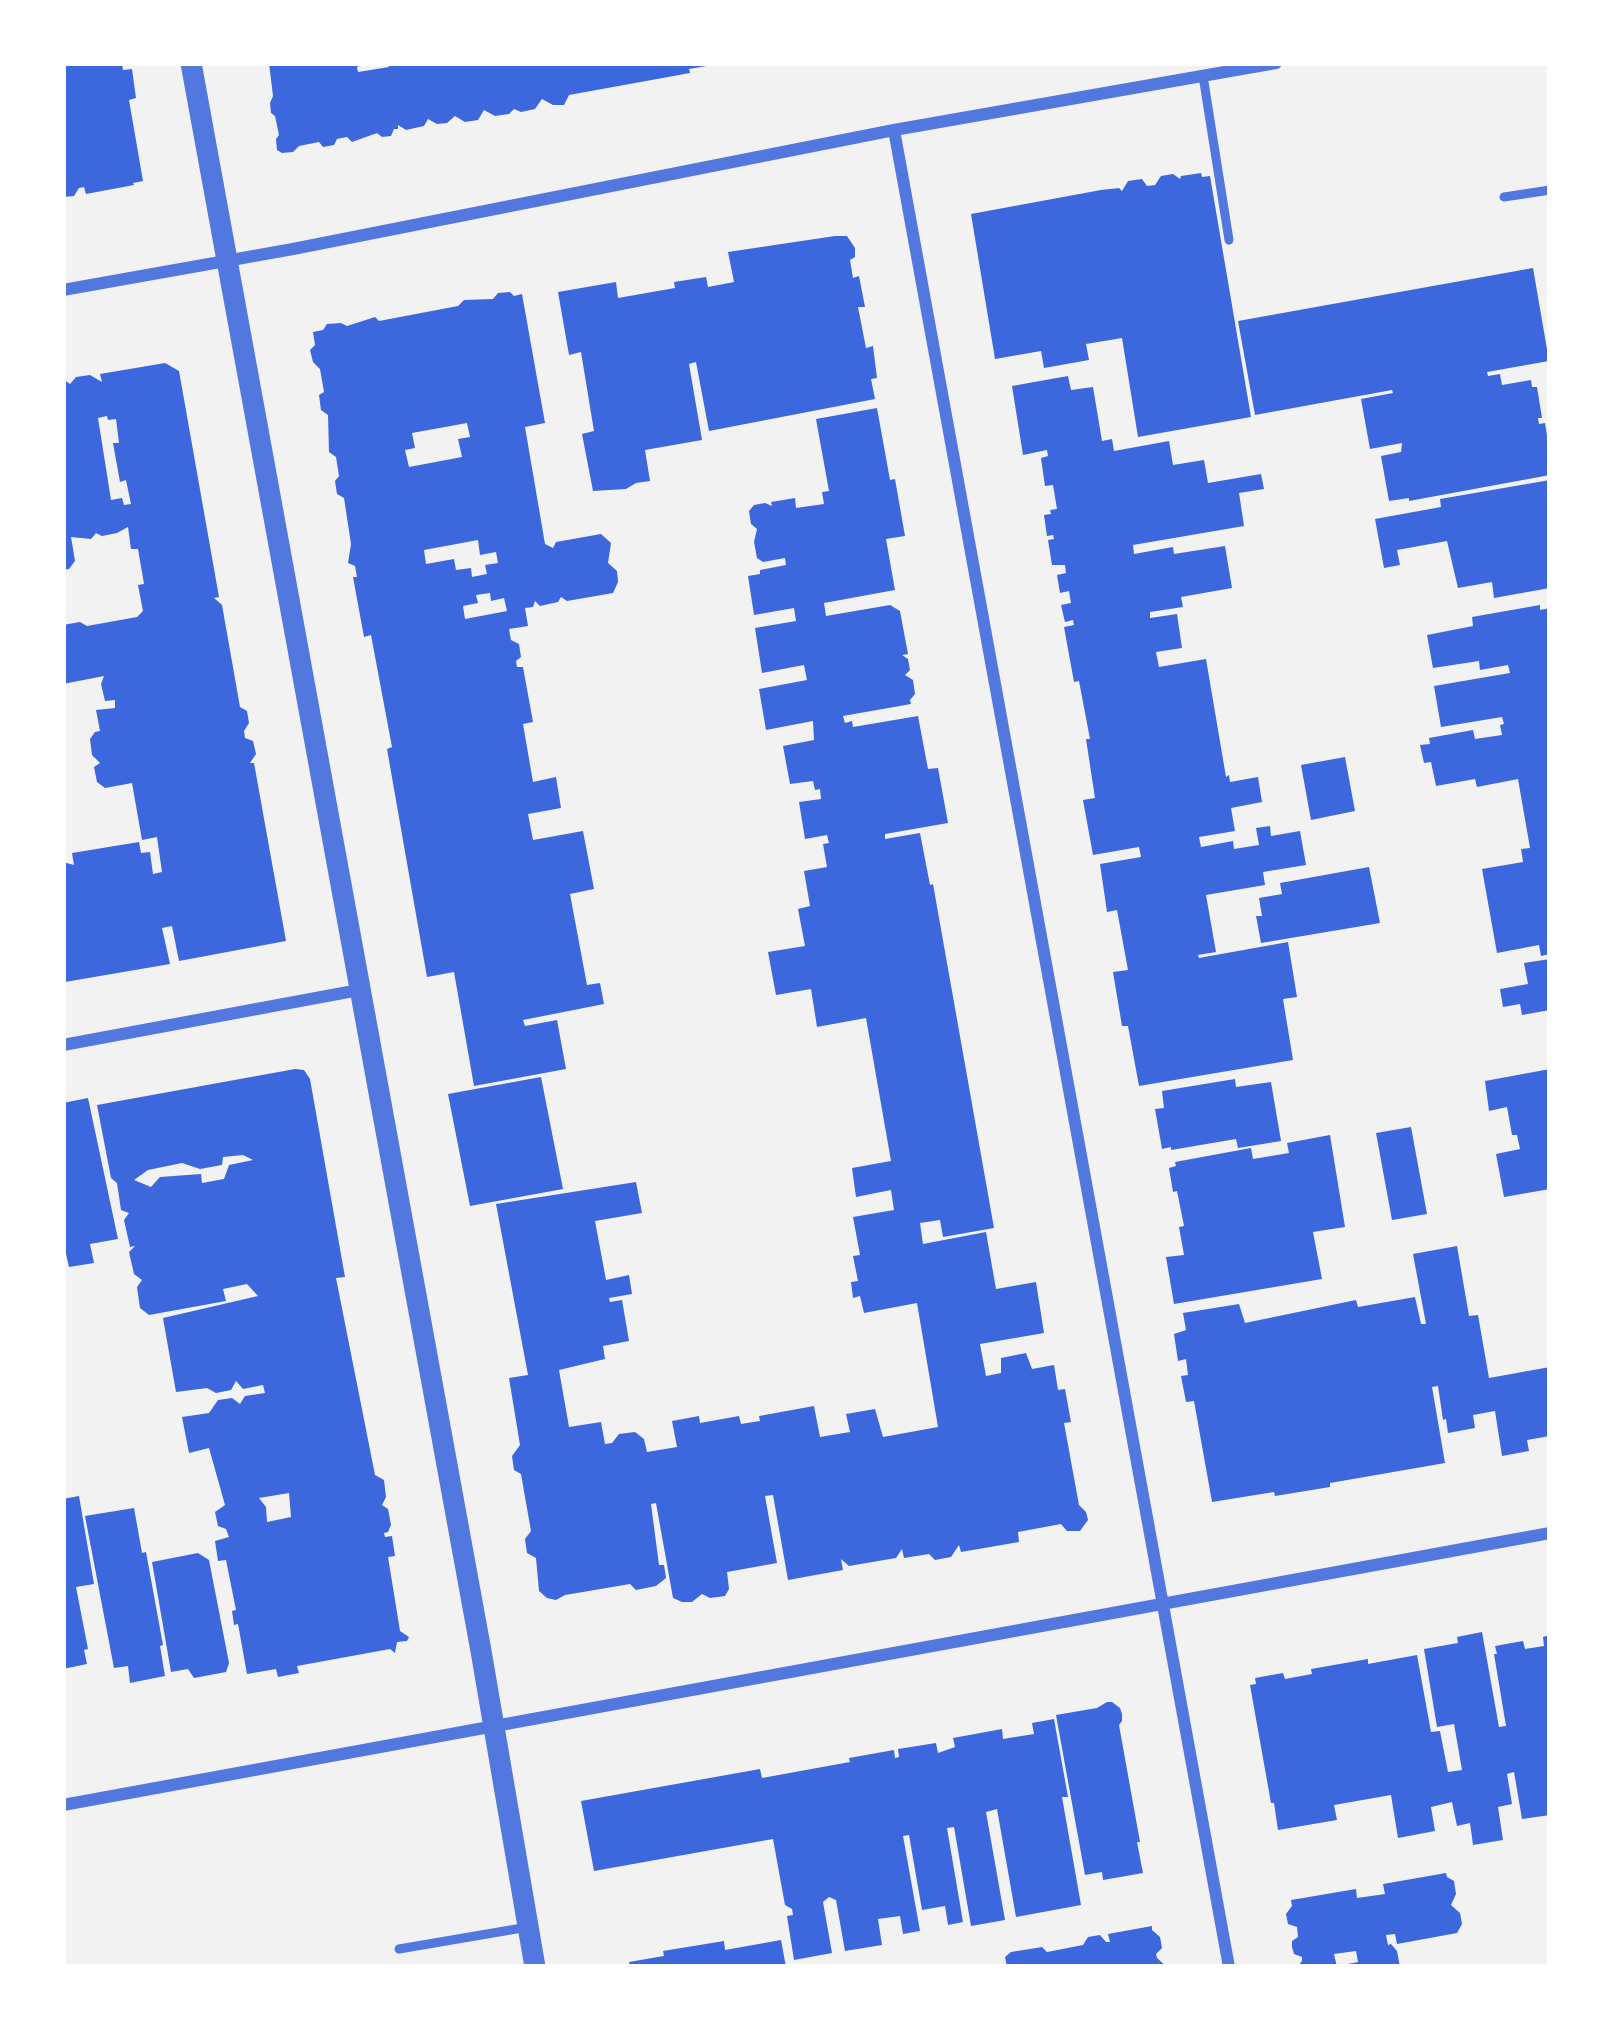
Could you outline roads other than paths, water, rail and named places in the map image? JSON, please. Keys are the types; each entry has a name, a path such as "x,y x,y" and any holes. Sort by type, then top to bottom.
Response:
{"street":[{"path":"191,63 535,1967"},
{"path":"63,290 894,130 1276,63"},
{"path":"894,130 1229,1967"},
{"path":"63,1045 359,990"},
{"path":"63,1805 1550,1533"}],"lane":[{"path":"1203,76 1229,240"},
{"path":"1504,197 1550,190"},
{"path":"399,1949 527,1927"}]}
